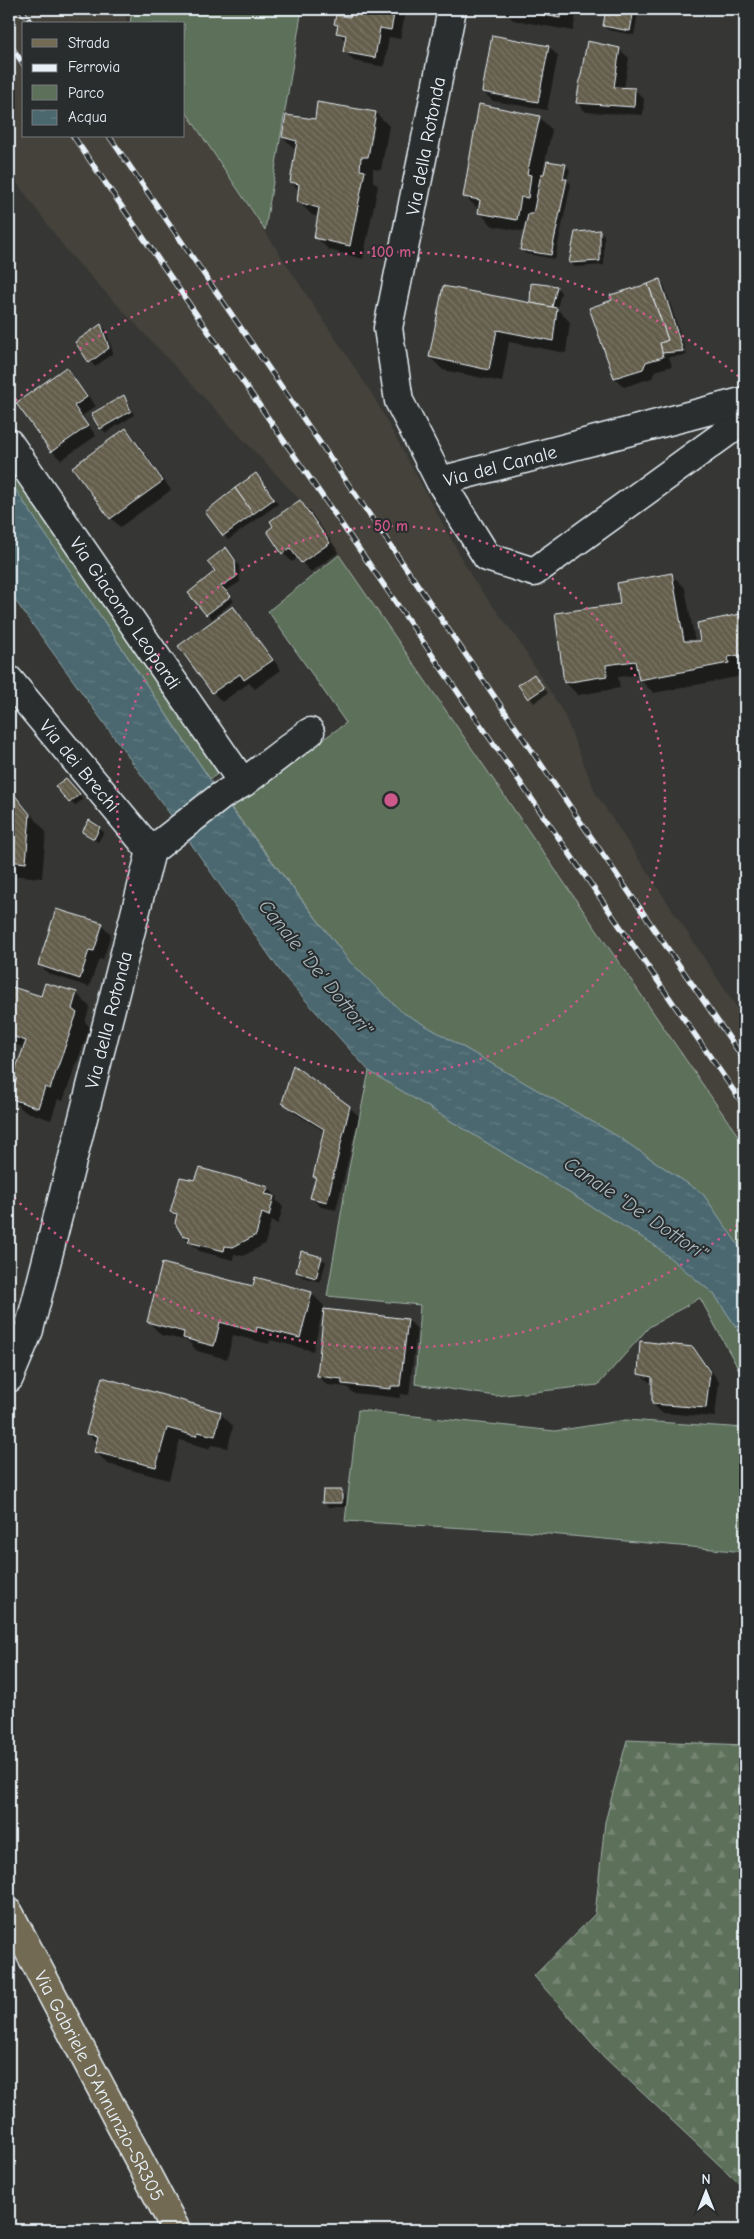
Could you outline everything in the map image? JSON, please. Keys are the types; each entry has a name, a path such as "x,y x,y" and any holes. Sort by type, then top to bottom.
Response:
{"main road":[{"name":"Via Gabriele D'Annunzio-SR305","path":"9,1913 176,2230"}],"street":[{"name":"Via della Rotonda","path":"440,481 399,401 388,328 452,9"},
{"name":"Via del Canale","path":"745,401 440,481 487,557 534,572 745,419"},
{"name":"Via Giacomo Leopardi","path":"9,443 232,789"},
{"name":"Via dei Brechi","path":"9,680 151,851"},
{"path":"151,851 310,732"},
{"name":"Via della Rotonda","path":"9,1378 29,1330 151,851"}],"shaded area":[{"path":"9,9 123,9 127,22 22,22 22,138 185,138 185,111 372,394 474,581 514,634 563,712 596,794 745,1020 745,1146 300,500 67,251 9,172"}],"green space":[{"path":"132,9 302,9 265,230 185,110 185,22 130,22"},
{"path":"9,454 222,771 210,779 9,480"},
{"path":"339,555 745,1146 745,1255 703,1194 617,1136 402,1012 350,962 230,806 346,723 268,611"},
{"path":"369,1071 653,1244 714,1294 745,1340 745,1381 700,1298 649,1327 598,1385 496,1396 415,1384 420,1305 327,1296 348,1173"},
{"path":"358,1410 555,1431 626,1420 745,1428 745,1552 517,1531 345,1521"},
{"path":"627,1740 745,1745 745,2189 604,2057 534,1976 595,1914 605,1822"}],"water":[{"name":"Canale \"De' Dottori\"","path":"9,480 221,796 350,962 402,1012 617,1136 703,1194 745,1255 745,1340 714,1294 653,1244 369,1071 283,975 180,828 9,592"}],"building":[{"path":"351,9 395,9 391,30 380,28 375,58 343,52 346,35 336,33 338,25 334,24 336,15 350,17"},
{"path":"509,9 562,9 560,18"},
{"path":"606,9 634,9 630,31 603,26"},
{"path":"492,35 549,46 538,102 482,92"},
{"path":"587,41 620,48 614,87 635,88 634,107 576,103"},
{"path":"317,102 376,112 368,157 361,157 360,170 365,171 350,246 314,238 319,208 297,202 299,184 290,182 297,141 282,137 286,115 315,119"},
{"path":"479,104 540,116 527,174 531,175 528,198 521,197 517,220 478,213 480,200 463,197"},
{"path":"547,161 566,164 563,179 567,179 551,255 520,250 528,214 533,214 541,174 544,174"},
{"path":"600,230 600,261 569,263 575,232"},
{"path":"660,279 683,351 662,353 660,343 668,340 648,284"},
{"path":"531,283 557,286 552,307 530,303"},
{"path":"648,284 668,340 660,343 663,357 646,362 643,369 614,378 589,308 612,300 610,295"},
{"path":"443,286 557,308 553,341 497,330 489,370 429,357"},
{"path":"101,324 109,348 89,363 75,342"},
{"path":"66,367 87,397 74,406 88,426 51,452 16,403"},
{"path":"124,395 131,411 100,429 91,414"},
{"path":"126,428 163,481 110,519 72,467"},
{"path":"256,473 274,499 253,514 235,488"},
{"path":"235,488 253,514 223,536 205,512"},
{"path":"300,500 330,543 301,563 290,548 282,554 267,531 273,526 270,521"},
{"path":"226,547 235,560 236,577 221,586 231,596 206,615 188,593 215,571 207,562"},
{"path":"745,561 745,593 741,562"},
{"path":"672,573 684,641 700,641 697,623 745,613 745,654 728,657 729,663 639,680 635,661 606,665 607,676 564,683 555,613 620,604 617,583"},
{"path":"233,606 273,660 244,680 240,674 212,693 178,646"},
{"path":"534,674 544,688 528,699 518,685"},
{"path":"66,778 80,794 69,803 55,786"},
{"path":"9,788 30,814 26,863 9,861"},
{"path":"89,820 100,827 94,839 82,832"},
{"path":"56,909 103,923 94,951 89,950 80,979 38,965"},
{"path":"45,983 77,992 72,1009 77,1013 50,1089 45,1087 38,1108 9,1098 17,1078 13,1076 26,1041 9,1035 9,986 41,996"},
{"path":"293,1065 350,1106 327,1202 310,1198 316,1177 313,1177 324,1129 282,1103"},
{"path":"200,1168 269,1187 265,1194 274,1196 269,1216 262,1213 256,1235 233,1247 225,1246 224,1251 188,1242 190,1237 182,1235 175,1223 177,1214 170,1212 180,1177 195,1180"},
{"path":"301,1251 322,1257 316,1278 296,1272"},
{"path":"162,1263 253,1286 255,1277 312,1292 300,1338 257,1327 256,1332 220,1322 214,1346 183,1338 184,1332 147,1322"},
{"path":"324,1309 408,1319 400,1386 391,1386 391,1389 342,1384 342,1379 317,1376"},
{"path":"640,1341 693,1347 710,1372 706,1408 652,1404 652,1377 638,1374"},
{"path":"102,1377 221,1412 215,1436 198,1432 196,1436 167,1428 156,1467 94,1452 98,1436 86,1434"},
{"path":"323,1490 342,1490 342,1503 322,1503"}],"railway":[{"path":"21,9 31,22"},
{"path":"9,43 22,62"},
{"path":"74,138 745,1107"},
{"path":"110,138 745,1061"}]}
